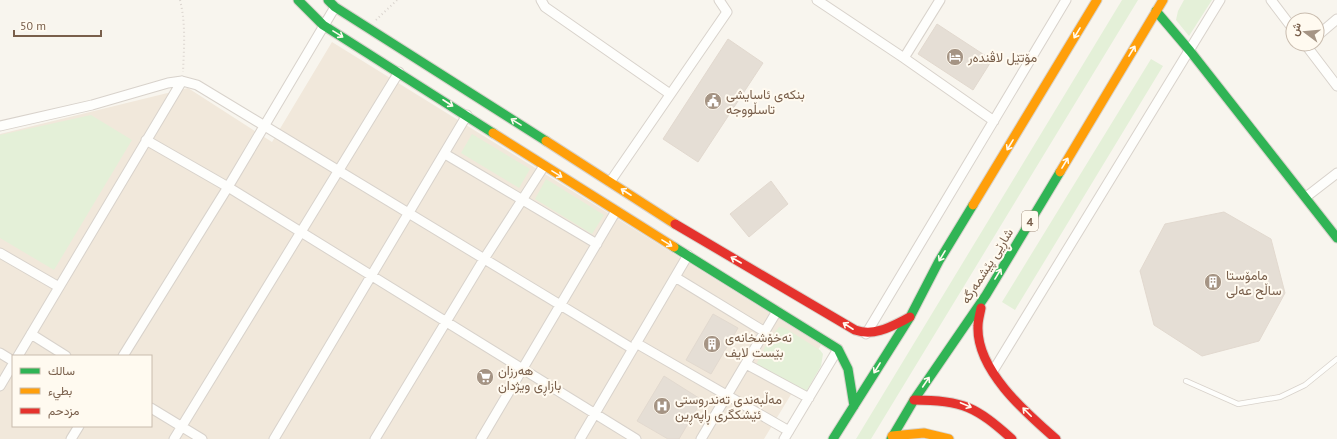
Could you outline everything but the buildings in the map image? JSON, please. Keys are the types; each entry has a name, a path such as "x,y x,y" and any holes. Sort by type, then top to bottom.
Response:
{"main road":[{"path":"298,0 323,25 467,115 544,166 838,349 846,360 854,406"},
{"path":"833,439 910,317 939,261 1097,0"},
{"name":"شاڕێی پێشمەرگە","path":"892,438 914,400 986,295 1163,0"},
{"path":"331,3 367,28 685,230 855,330 866,334 876,333 910,317"},
{"path":"1156,11 1190,51 1337,238"},
{"path":"986,295 977,320 977,333 982,350 993,371 1008,393 1056,439"},
{"path":"914,400 949,400 968,405 986,416 1012,439"},
{"path":"892,438 924,433 949,439"}],"street":[{"path":"541,0 545,7 670,94"},
{"path":"610,182 727,12 719,0"},
{"path":"904,58 940,0"},
{"path":"866,334 1066,0"},
{"path":"993,371 1220,0"},
{"path":"1271,0 1285,18"},
{"path":"823,2 994,121"},
{"path":"124,355 228,187 323,25 331,3"},
{"path":"1325,29 1337,19"},
{"path":"1312,52 1337,86"},
{"path":"174,439 399,72"},
{"path":"19,355 182,81"},
{"path":"0,126 92,105 168,83 182,81 197,85 264,124 560,305 727,395 786,435 838,349"},
{"path":"274,439 467,115"},
{"path":"146,140 228,187 636,439"},
{"path":"445,154 597,244"},
{"path":"376,439 484,259 523,201 544,166"},
{"path":"1306,197 1337,173"},
{"path":"481,439 524,369 616,211"},
{"path":"0,253 59,287"},
{"path":"580,439 688,255"},
{"path":"675,277 765,332"},
{"path":"701,439 777,311"},
{"path":"31,334 64,355"},
{"path":"0,353 12,360"},
{"path":"746,364 809,398"},
{"path":"0,386 12,366"},
{"path":"152,409 202,439"},
{"path":"71,439 78,427"}],"lane":[{"path":"1186,381 1238,404 1280,397 1305,385 1337,359"}],"path":[{"path":"180,0 183,14 184,40 182,81"},
{"path":"367,28 397,0"}],"shaded area":[{"path":"332,42 821,345 764,439 0,439 0,134 188,88 272,142"}],"green space":[{"path":"1122,0 1138,0 871,439 856,439"},
{"path":"1184,0 1212,0 1189,36 1176,20 1178,11"},
{"path":"1151,59 1163,66 1015,310 1002,302"},
{"path":"91,115 132,140 54,270 0,238 0,135"},
{"path":"472,134 530,169 519,188 461,153"},
{"path":"546,179 604,215 592,234 535,199"},
{"path":"779,327 785,328 820,350 823,354 821,366 806,392 756,365 767,343"}],"traffic: fast":[{"path":"298,0 323,25 493,133"},
{"path":"328,0 335,7 546,141"},
{"path":"1156,11 1190,51 1337,238"},
{"path":"891,439 914,400 986,295 1060,172"},
{"path":"833,439 910,317 939,261 973,205"},
{"path":"674,247 838,349 848,369 854,406"}],"traffic: slow":[{"path":"973,205 1097,0"},
{"path":"1060,172 1163,0"},
{"path":"493,133 674,247"},
{"path":"546,141 675,224"},
{"path":"892,436 924,433 949,439"}],"traffic: jam":[{"path":"675,224 855,330 862,332 883,330 910,317"},
{"path":"981,308 978,324 980,342 985,359 1005,389 1031,417 1056,439"},
{"path":"914,400 945,402 968,408 988,419 1012,439"}],"place":[{"name":"مۆتێل لاڤندەر","path":"955,57"},
{"name":"بنکەی ئاسایشی تاسڵووجە","path":"713,101"},
{"name":"مامۆستا ساڵح عەلی","path":"1213,282"},
{"name":"نەخۆشخانەی بێست لایف","path":"712,344"},
{"name":"ھەرزان بازاڕی ویژدان","path":"485,377"},
{"name":"مەڵبەندی تەندروستی ئێشکگری ڕاپەڕین","path":"662,406"}]}
